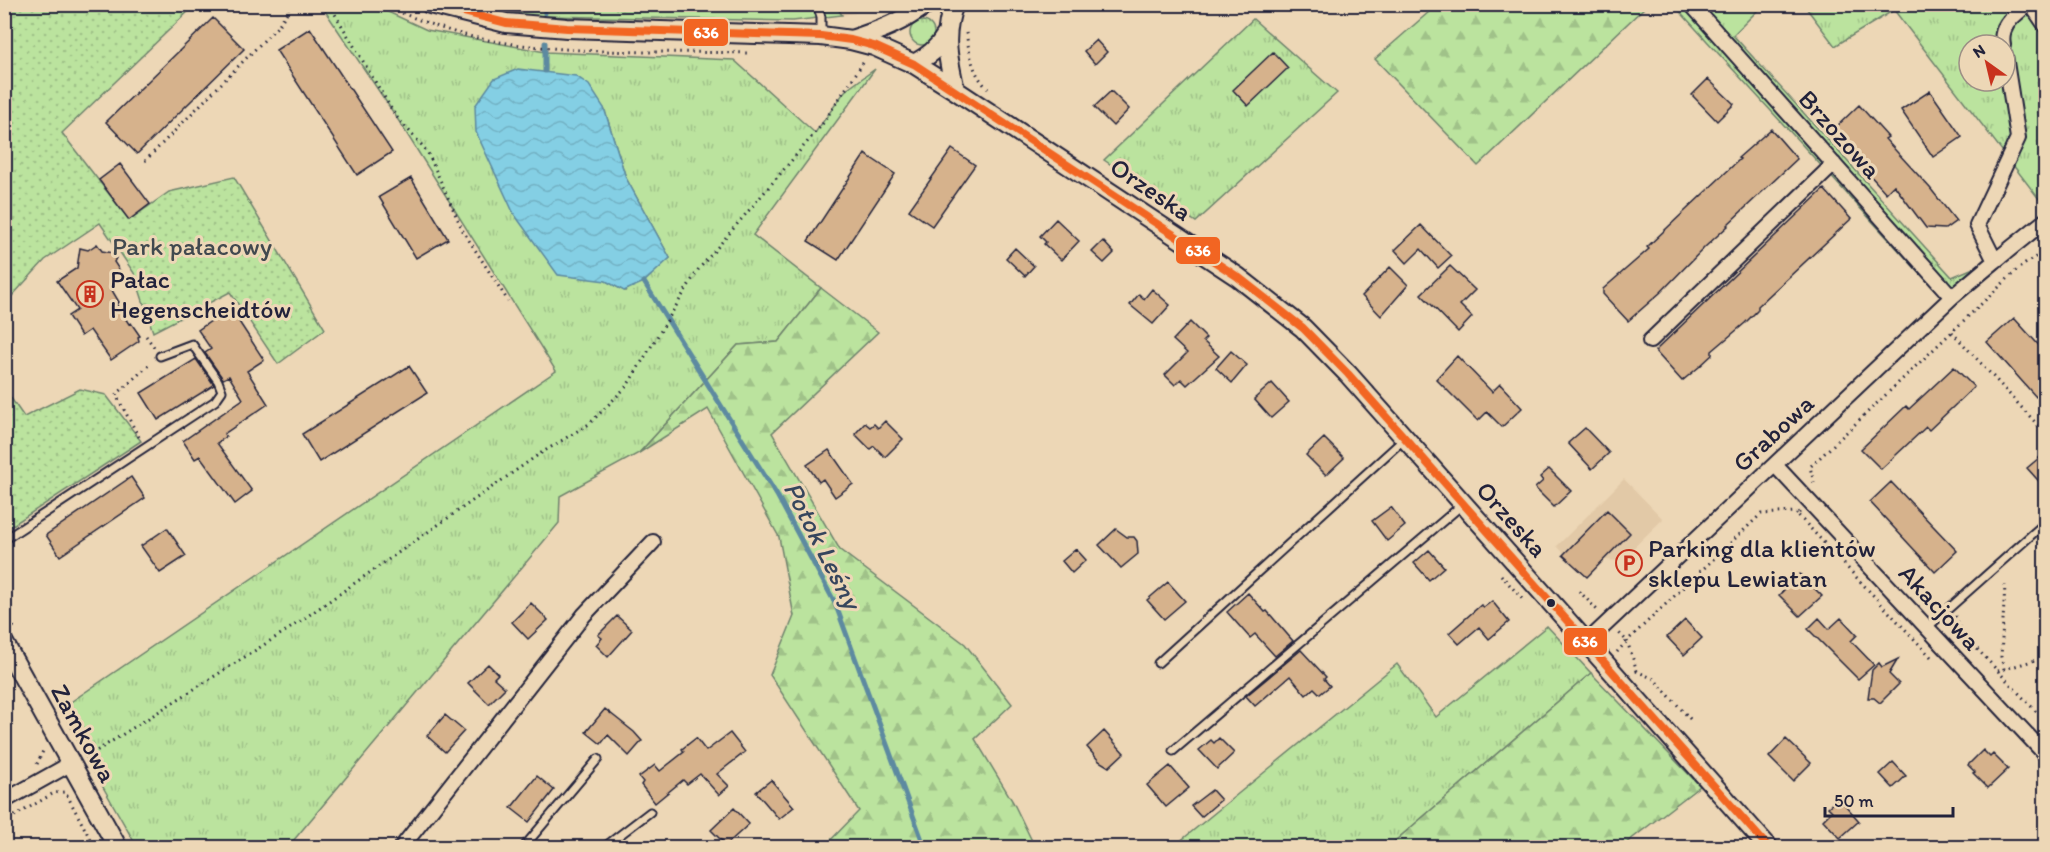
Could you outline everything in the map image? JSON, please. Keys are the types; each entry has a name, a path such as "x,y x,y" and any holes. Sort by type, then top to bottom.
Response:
{"street":[{"name":"Orzeska","path":"430,4 506,23 557,28 821,36 851,40 897,55 956,90 1248,284 1304,328 1348,374 1769,848"},
{"path":"914,64 930,55 941,44 954,4"},
{"name":"Brzozowa","path":"1691,4 1952,297"},
{"path":"2002,33 2009,21 2029,4 2046,26"},
{"path":"851,40 887,28 917,11 931,10 941,16 946,32 946,49 956,90"},
{"path":"897,55 899,35 917,11"},
{"path":"1995,261 1977,225 2018,138 2011,93"},
{"path":"1650,341 1834,164"},
{"name":"Grabowa","path":"1587,642 1952,297 2046,220"},
{"name":"Akacjowa","path":"1774,465 2046,755"},
{"path":"401,848 584,615 654,542"},
{"name":"Zamkowa","path":"10,637 72,763 118,848"},
{"path":"4,801 72,763"}],"lane":[{"path":"817,4 821,17 821,36"},
{"path":"4,540 214,401 222,392 218,381 192,344 160,356"},
{"path":"1158,663 1405,438"},
{"path":"1173,751 1463,504"},
{"path":"1928,627 2046,522"},
{"path":"523,848 598,759"},
{"path":"603,848 650,812"}],"path":[{"path":"145,161 278,26 289,4"},
{"path":"329,4 395,116 427,151 463,231 508,301"},
{"path":"966,33 972,65 979,80 990,91"},
{"path":"72,763 86,757 292,627 538,455 589,424 627,386 698,270 821,126 874,46"},
{"path":"864,62 873,64"},
{"path":"1797,514 1817,495 1810,467 2019,268 2046,250"},
{"path":"1952,333 2046,434"},
{"path":"144,447 117,395 160,356 146,336"},
{"path":"1637,671 1627,641 1761,514 1795,512 1935,661 1963,634"},
{"path":"1498,570 1525,602"},
{"path":"2004,669 2001,657 2005,585"},
{"path":"4,611 10,637"},
{"path":"1958,611 1954,615 1963,634 2046,722"},
{"path":"1998,671 2046,657"},
{"path":"36,765 42,758 41,742"},
{"path":"4,822 54,793 64,792 95,848"}],"shaded area":[{"path":"835,5 876,5 842,15"},
{"path":"1624,479 1663,519 1620,561 1605,560 1587,577 1557,546"}],"green space":[{"path":"599,4 646,7 646,4 835,4 842,15 793,21 545,16 544,5"},
{"name":"Park pałacowy","path":"5,5 195,5 62,133 129,220 169,192 234,177 325,329 278,364 230,292 153,332 134,273 100,223 45,260 5,302"},
{"path":"321,5 373,5 427,30 545,52 734,60 815,133 845,91 875,69 753,235 821,288 778,342 738,345 639,453 560,496 559,523 288,847 137,847 86,757 62,708 556,371 395,115","holes":["604,108 626,178 670,258 625,291 606,281"]},
{"path":"468,5 544,5 545,16 502,13"},
{"path":"1437,5 1647,5 1478,166 1375,59"},
{"path":"1674,5 1763,5 1733,35 1952,277 1990,261 1952,297 1936,291"},
{"path":"1804,5 2045,5 2045,194 2039,199 1958,93 2017,93 2017,33 1957,33 1957,92 1894,10 1835,46"},
{"path":"1253,19 1337,93 1196,222 1104,160"},
{"path":"922,21 930,25 934,33 930,41 922,45 914,41 910,33 914,25"},
{"path":"821,288 878,332 772,433 840,550 965,644 1012,704 975,739 1013,802 1035,847 824,847 859,811 770,675 794,616 779,537 708,409 639,453 738,345 778,342"},
{"path":"4,388 24,417 80,389 106,395 141,441 5,530"},
{"path":"1547,626 1591,673 1388,847 1173,847 1397,664 1436,717"},
{"path":"1591,673 1700,786 1621,847 1388,847"}],"water":[{"path":"518,69 576,76 589,85 604,108 626,178 670,258 644,282 624,291 606,281 558,275 514,214 476,132 475,106 494,79"}],"building":[{"path":"213,18 244,49 137,154 106,122"},
{"path":"310,28 392,152 357,175 276,50"},
{"path":"1096,40 1107,52 1095,64 1084,51"},
{"path":"1273,52 1288,68 1248,106 1233,90"},
{"path":"1708,79 1734,104 1717,121 1692,95"},
{"path":"1111,91 1129,109 1113,126 1094,107"},
{"path":"1930,91 1962,137 1933,157 1901,110"},
{"path":"1859,105 1888,137 1885,139 1930,188 1956,221 1945,229 1926,228 1894,185 1886,193 1858,162 1860,160 1833,130"},
{"path":"1771,129 1797,159 1661,292 1628,321 1603,294 1603,289 1649,249 1647,247"},
{"path":"952,149 975,165 932,226 909,210"},
{"path":"865,154 895,174 838,260 808,241"},
{"path":"120,164 150,204 129,220 99,180"},
{"path":"411,178 448,239 416,258 379,197"},
{"path":"1824,189 1851,219 1758,306 1758,310 1745,323 1712,351 1712,355 1682,381 1655,351"},
{"path":"1056,219 1079,241 1061,260 1044,244 1046,242 1040,236"},
{"path":"1421,225 1451,256 1438,268 1421,249 1407,263 1395,250"},
{"path":"1103,241 1114,253 1104,263 1092,252"},
{"name":"Pałac Hegenscheidtów","path":"97,244 102,251 113,253 116,258 114,262 124,277 110,287 119,302 116,304 140,336 139,341 111,360 90,330 81,336 68,316 77,310 57,281 77,268 80,248 88,250"},
{"path":"1015,248 1034,266 1025,276 1006,258"},
{"path":"1450,266 1475,290 1460,305 1472,317 1458,332 1421,294"},
{"path":"1390,267 1408,285 1381,316 1362,296"},
{"path":"1152,289 1170,305 1153,324 1130,305 1139,294 1144,299"},
{"path":"230,308 264,360 247,371 268,404 224,434 226,437 217,443 252,491 235,504 200,456 195,459 183,441 243,399 229,376 223,379 205,353 211,349 198,330"},
{"path":"2014,318 2046,353 2046,388 2036,397 1987,342"},
{"path":"1190,322 1206,338 1203,341 1219,356 1187,385 1181,379 1175,385 1165,375 1187,353 1173,340"},
{"path":"1231,351 1247,365 1232,383 1216,368"},
{"path":"1457,356 1492,392 1500,384 1522,408 1502,427 1487,412 1478,421 1436,379"},
{"path":"196,359 214,385 158,420 141,393"},
{"path":"409,366 427,393 319,462 302,434"},
{"path":"1954,367 1974,387 1929,430 1926,427 1881,469 1861,449 1906,406 1909,409"},
{"path":"1272,383 1289,402 1271,418 1254,399"},
{"path":"885,421 903,439 885,457 874,446 870,449 855,434 865,423 870,427 874,424 878,428"},
{"path":"1585,428 1609,453 1592,469 1568,443"},
{"path":"1324,438 1344,458 1326,475 1306,455"},
{"path":"829,450 853,484 835,497 823,479 819,482 807,465"},
{"path":"2046,452 2046,489 2027,468"},
{"path":"1549,469 1571,491 1554,507 1535,488 1543,481 1540,477"},
{"path":"131,477 145,498 60,556 46,535"},
{"path":"1891,482 1957,551 1935,572 1870,502"},
{"path":"1391,507 1405,526 1387,541 1372,521"},
{"path":"1607,510 1630,533 1587,577 1563,555"},
{"path":"167,528 186,556 160,573 141,546"},
{"path":"1116,529 1127,537 1134,537 1137,541 1138,554 1121,568 1099,545"},
{"path":"1076,549 1086,560 1072,573 1062,561"},
{"path":"1429,550 1444,567 1429,580 1414,563"},
{"path":"1800,574 1822,596 1800,616 1779,595"},
{"path":"1168,582 1185,601 1164,619 1147,600"},
{"path":"1248,593 1293,641 1275,656 1255,634 1250,638 1227,612"},
{"path":"1492,601 1509,622 1489,639 1479,627 1459,644 1449,633 1481,605 1484,607"},
{"path":"531,603 548,620 528,639 512,622"},
{"path":"617,616 632,630 608,657 596,645 602,638 598,635"},
{"path":"1819,618 1829,629 1841,618 1857,635 1851,641 1874,665 1858,679 1808,629"},
{"path":"1685,620 1702,638 1684,655 1667,637"},
{"path":"1301,650 1326,677 1324,679 1330,686 1320,694 1314,688 1306,695 1290,676 1255,706 1246,696"},
{"path":"1898,659 1889,674 1899,684 1880,703 1874,698 1868,698 1872,670 1879,663 1882,667"},
{"path":"488,664 498,674 494,678 505,688 489,704 468,683"},
{"path":"605,709 642,741 629,756 608,735 601,744 586,732"},
{"path":"445,715 464,731 445,752 427,736"},
{"path":"1104,731 1124,753 1109,767 1099,761 1087,747"},
{"path":"730,733 745,752 717,774 729,786 719,795 700,774 687,784 683,780 655,803 641,785 643,782 639,777 655,765 660,771 684,752 682,749 696,738 706,751"},
{"path":"1219,738 1234,753 1217,769 1199,750 1211,740 1214,743"},
{"path":"1786,739 1811,763 1793,781 1769,757"},
{"path":"1983,750 1990,757 1993,754 2008,769 1988,788 1968,765"},
{"path":"1893,762 1906,776 1893,788 1880,774"},
{"path":"1170,766 1189,788 1166,807 1147,785"},
{"path":"537,776 554,790 529,822 511,808"},
{"path":"771,780 794,807 779,819 756,792"},
{"path":"1212,790 1221,800 1201,817 1191,806"},
{"path":"1839,798 1859,821 1840,838 1823,820 1832,811 1828,807"},
{"path":"734,808 749,824 726,845 711,830"}],"waterway":[{"path":"544,4 545,13"},
{"path":"545,43 545,71"},
{"name":"Potok Leśny","path":"644,282 778,497 835,603 925,848"}],"transit line":[{"name":"636","path":"432,4 506,23 567,28 821,36 874,46 914,64 1238,277 1303,328 1348,374 1769,848"}],"place":[{"name":"Pałac Hegenscheidtów","path":"90,294"},
{"name":"Parking dla klientów sklepu Lewiatan","path":"1629,563"}]}
